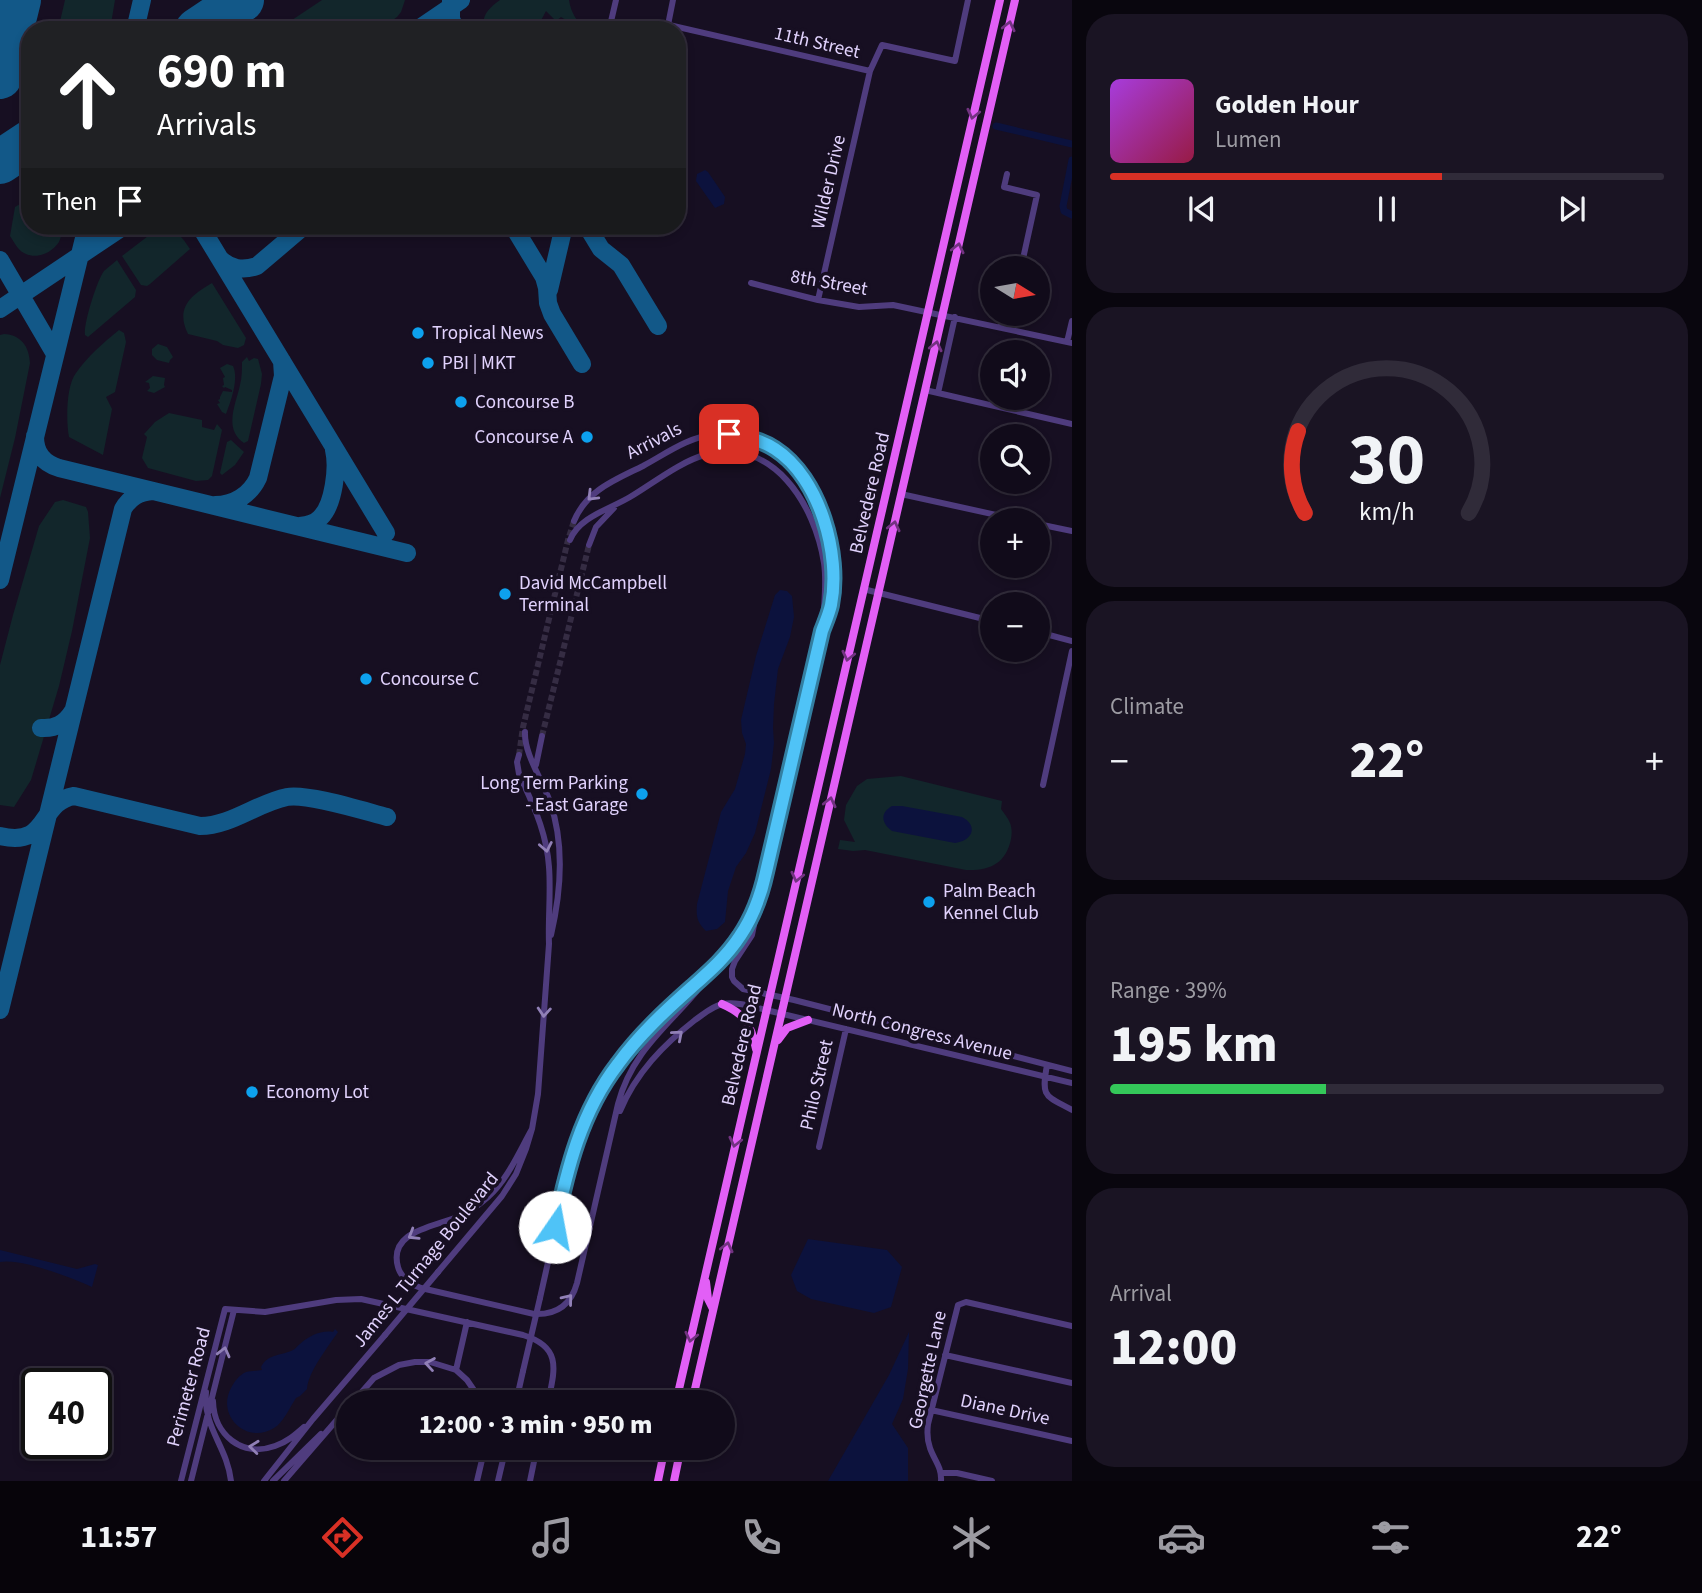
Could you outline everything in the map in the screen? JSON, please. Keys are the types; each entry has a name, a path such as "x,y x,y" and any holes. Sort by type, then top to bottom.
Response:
{"main road":[{"name":"Belvedere Road","path":"679,1390 1000,0"},
{"name":"Belvedere Road","path":"695,1390 1015,0"},
{"path":"722,1004 745,1018 756,1052"},
{"path":"772,1052 785,1030 808,1020"},
{"path":"705,1272 708,1299 713,1309"},
{"path":"658,1481 662,1460"},
{"path":"674,1481 678,1460"}],"street":[{"path":"611,21 616,0"},
{"path":"669,21 673,0"},
{"name":"11th Street","path":"686,29 870,71 882,45 955,61 968,0"},
{"name":"Wilder Drive","path":"818,300 870,71"},
{"path":"1007,174 1004,187 1037,195 1024,256"},
{"name":"8th Street","path":"751,283 859,307 893,305 928,311 1070,342"},
{"path":"938,393 955,317"},
{"path":"1070,342 1072,321"},
{"path":"925,390 1072,424"},
{"name":"Arrivals","path":"574,521 584,504 599,489 687,441 706,435 729,434 762,442 783,454 800,473 824,518 832,556 833,583 831,607 822,631"},
{"path":"532,1129 502,1181 484,1200 463,1215 417,1231 404,1240 397,1260 400,1272 407,1281 424,1289 534,1314 549,1314 565,1305 576,1289 622,1092 637,1059 658,1032 696,994 741,935 760,896 822,631 825,577 820,543 812,521 788,481 772,466 751,455 717,452 694,458 588,520 570,540"},
{"path":"901,494 980,511"},
{"path":"589,545 598,523 621,502"},
{"path":"1050,526 1072,531"},
{"path":"863,589 980,618"},
{"path":"1050,635 1072,641"},
{"path":"1043,786 1072,650"},
{"path":"525,732 526,746 547,792 556,821 560,856 555,918 549,944"},
{"path":"536,768 542,736"},
{"path":"519,755 519,774"},
{"path":"523,783 541,824 546,844 550,877 549,944"},
{"name":"North Congress Avenue","path":"760,896 752,935 732,969 736,985 743,989 1072,1071"},
{"name":"James L Turnage Boulevard","path":"264,1481 507,1189 523,1157 532,1129 539,1083 549,944"},
{"path":"519,1390 575,1144 594,1101 613,1070 635,1043 716,966"},
{"name":"North Congress Avenue","path":"722,1004 735,1003 1072,1083"},
{"path":"614,1125 630,1089 648,1064 687,1026 722,1004"},
{"name":"Philo Street","path":"818,1147 846,1029"},
{"path":"1046,1065 1043,1089 1048,1097 1072,1110"},
{"name":"Perimeter Road","path":"181,1481 225,1309 265,1312 355,1298 533,1338 551,1354 554,1368 550,1390"},
{"name":"Georgette Lane","path":"941,1477 928,1440 928,1424 958,1305 966,1302 1072,1326"},
{"name":"Perimeter Road","path":"191,1481 234,1310"},
{"path":"456,1370 467,1322"},
{"path":"945,1355 1072,1383"},
{"path":"364,1390 374,1378 399,1365 415,1362 456,1370 474,1390"},
{"path":"207,1380 207,1417 228,1461 231,1481"},
{"path":"213,1395 215,1415 224,1433 234,1443 246,1447 260,1449 287,1441 313,1419"},
{"name":"Diane Drive","path":"931,1410 1072,1441"},
{"path":"284,1481 336,1422"},
{"path":"273,1481 313,1440 334,1424"},
{"path":"477,1481 482,1460"},
{"path":"498,1481 503,1460"},
{"path":"530,1481 534,1460"},
{"path":"941,1477 957,1473 992,1481"}],"green space":[{"path":"65,0 115,0 112,21 60,21"},
{"path":"322,0 405,0 401,12 391,21 290,21"},
{"path":"500,0 569,0 578,21 566,21 561,17 556,21 546,11 541,21 484,21 492,6"},
{"path":"21,203 21,235 61,235 56,246 48,252 34,256 22,252 10,236 15,207"},
{"path":"149,235 179,235 190,249 147,286 141,285 122,256"},
{"path":"117,260 136,290 135,297 88,337 85,335 86,322 98,283 104,271"},
{"path":"212,283 246,338 244,345 238,348 188,334 184,325 187,303"},
{"path":"119,330 124,333 126,342 115,392 106,397 112,409 103,455 69,437 69,395 73,379 80,367"},
{"path":"4,334 23,342 30,363 0,498 0,335"},
{"path":"158,344 167,347 173,357 169,363 157,360 152,355 152,349"},
{"path":"247,357 249,361 258,359 262,374 248,441 244,443 232,424 241,382 242,362"},
{"path":"227,364 233,366 235,377 234,390 226,414 217,404 220,403 218,400 223,391 232,392 222,386 225,377 220,368"},
{"path":"153,376 165,378 165,387 154,393 147,391 150,388 149,383 145,382"},
{"path":"169,413 202,420 202,427 214,430 217,424 222,430 212,476 208,480 196,481 148,468 142,458 147,437 144,434 155,422"},
{"path":"231,440 244,452 235,465 222,475 220,473 227,442"},
{"path":"63,500 86,507 90,538 72,631 31,780 14,807 0,805 0,665 39,526 55,502"},
{"path":"901,776 1002,801 1001,809 1012,831 1005,855 989,867 966,870 865,850 838,849 840,840 855,842 844,820 846,805 857,786 867,779"}],"shaded area":[{"path":"705,170 725,197 724,204 715,208 696,181 697,174"},
{"path":"780,590 787,591 792,596 794,617 778,669 771,769 755,833 736,867 728,891 725,922 717,929 706,931 698,919 697,904 721,812 735,789 745,754 746,744 741,720 756,656 775,595"},
{"path":"892,806 962,817 970,825 971,833 966,839 955,843 892,831 883,818"},
{"path":"808,1239 887,1250 902,1267 891,1307 874,1313 811,1299 797,1291 791,1275"},
{"path":"0,1250 77,1269 98,1265 92,1287 33,1266 0,1262"},
{"path":"335,1329 338,1332 315,1367 307,1389 296,1398 277,1426 254,1433 237,1425 231,1417 227,1398 239,1377 246,1372 262,1370 261,1367 267,1360 293,1350 311,1336 333,1332"},
{"path":"909,1332 908,1369 903,1399 892,1424 908,1448 908,1481 828,1481 889,1375"}],"waterway":[{"path":"996,126 1072,144"},
{"path":"1072,160 1063,206 1064,211 1072,215"}],"taxiway":[{"path":"137,21 142,0"},
{"path":"451,0 452,21"},
{"path":"430,21 461,0"},
{"path":"0,580 85,235"},
{"path":"0,309 111,235"},
{"path":"205,235 386,533"},
{"path":"220,259 237,268 257,266 293,235"},
{"path":"518,235 544,277 552,314 582,364"},
{"path":"549,290 562,235"},
{"path":"592,235 601,249 621,265 658,326"},
{"path":"0,260 55,354"},
{"path":"215,505 241,498 258,478 283,376 282,361"},
{"path":"35,436 36,447 41,456 59,468 407,553"},
{"path":"300,526 318,520 329,504 335,476 334,450"},
{"path":"0,1010 123,509 135,496 153,491"},
{"path":"41,728 59,725 73,711"},
{"path":"0,836 28,836 36,830 54,806 74,796 200,826 222,822 276,800 296,796 336,803 387,817"}],"runway":[{"path":"0,77 19,0"},
{"path":"210,21 242,0"},
{"path":"0,162 21,148"}],"tunnel":[{"path":"519,755 523,727 574,521"},
{"path":"542,736 589,545"}],"place":[{"name":"Tropical News","path":"418,333"},
{"name":"PBI | MKT","path":"428,363"},
{"name":"Concourse B","path":"461,402"},
{"name":"Concourse A","path":"587,437"},
{"name":"David McCampbell Terminal","path":"505,594"},
{"name":"Concourse C","path":"366,679"},
{"name":"Long Term Parking - East Garage","path":"642,794"},
{"name":"Palm Beach Kennel Club","path":"929,902"},
{"name":"Economy Lot","path":"252,1092"}],"route":[{"path":"555,1227 575,1144 583,1122 606,1080 642,1035 723,959 741,935 756,906 822,631 831,607 833,571 830,544 824,518 813,495 800,473 783,454 762,442 729,434"}]}
